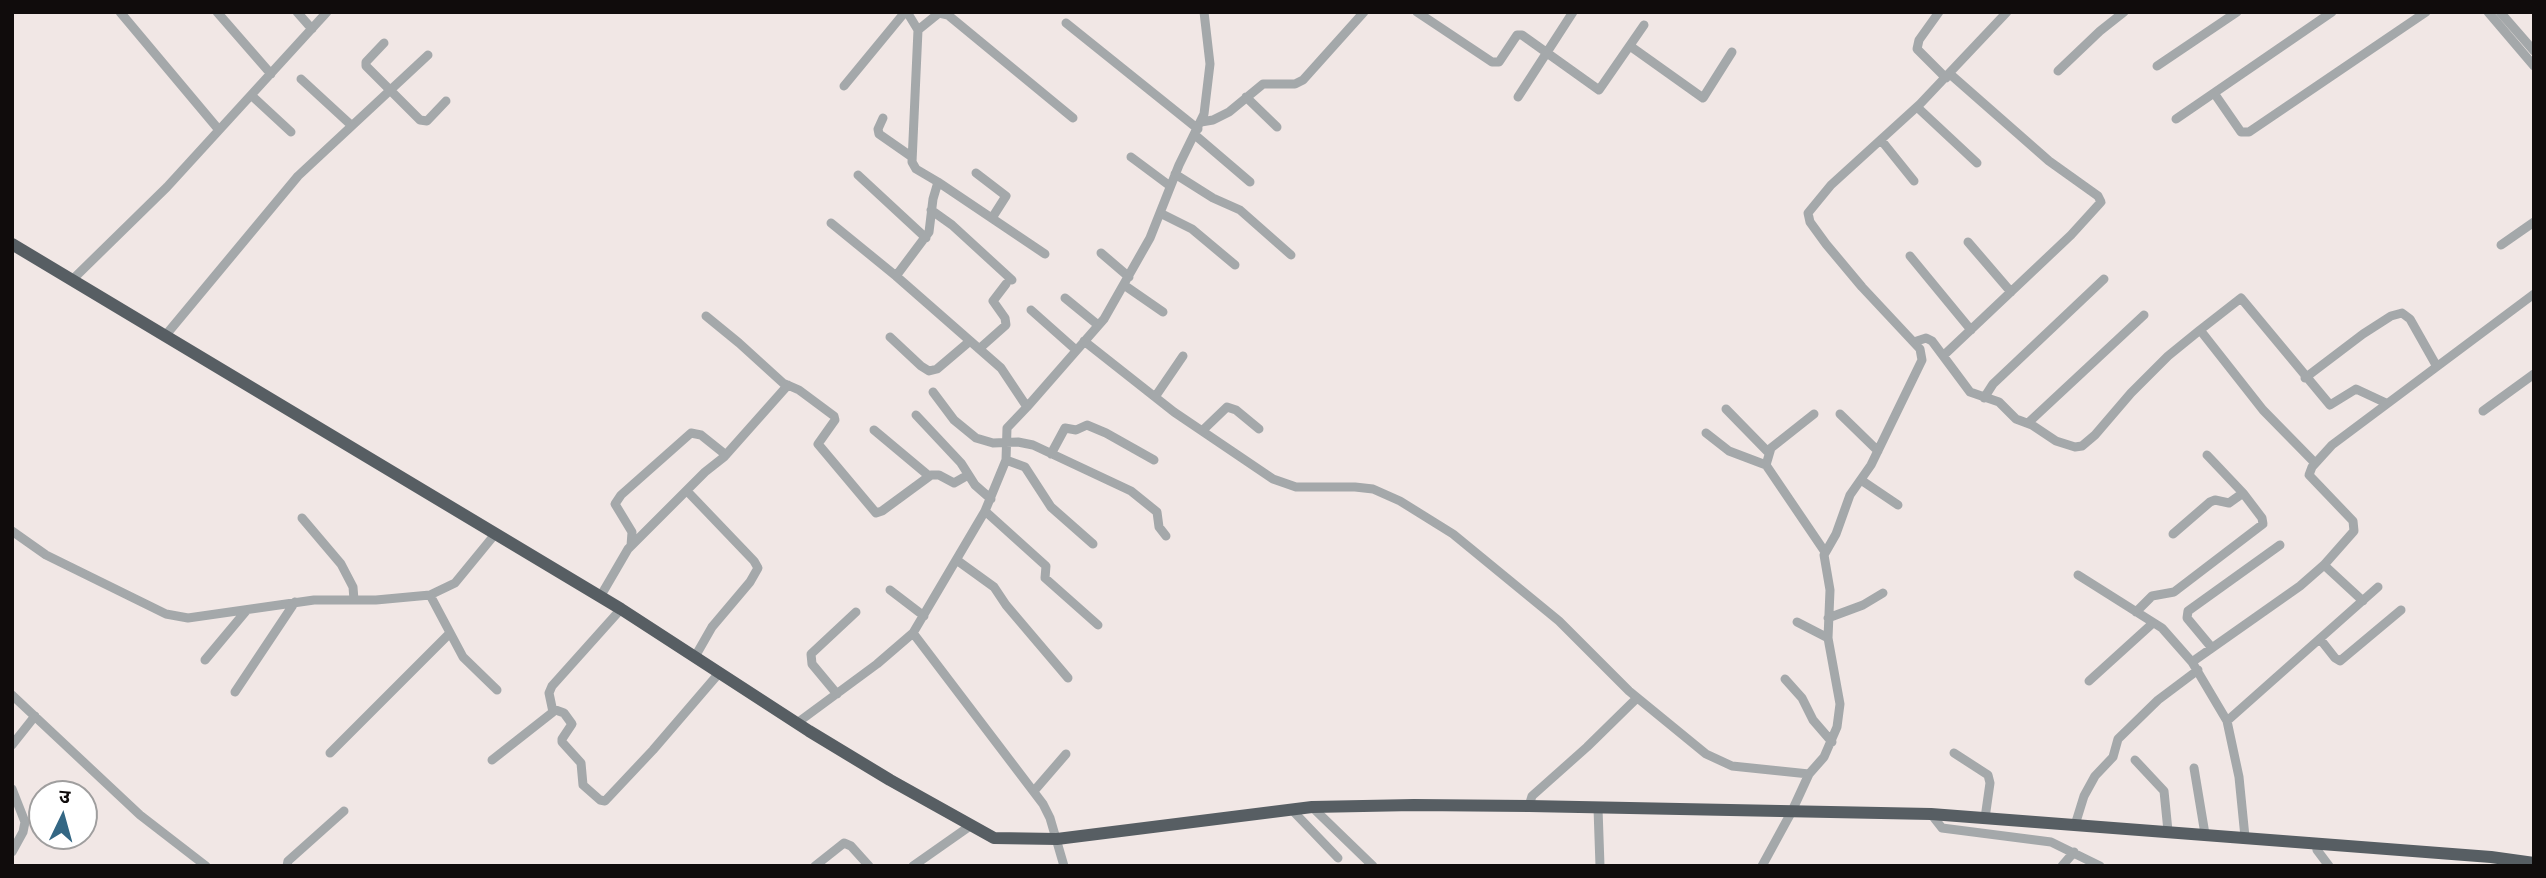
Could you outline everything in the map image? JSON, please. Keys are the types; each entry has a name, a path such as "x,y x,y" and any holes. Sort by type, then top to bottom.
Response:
{"highway":[{"path":"12,244 621,609 696,655 797,723 994,838 1057,839 1312,807 1529,803 1598,808 1931,814 2245,837 2491,857 2534,863"}],"street":[{"path":"120,12 219,130"},
{"path":"217,12 271,74"},
{"path":"297,12 312,29"},
{"path":"72,280 167,187 327,12"},
{"path":"844,86 906,12 918,30 912,157 916,169 1045,254"},
{"path":"797,723 897,649 913,633 958,561 991,499 1006,460 1007,428 1098,325 1127,281 1150,238 1208,100 1210,73 1204,12"},
{"path":"1198,129 1221,117 1263,84 1295,84 1303,80 1364,12"},
{"path":"1417,12 1492,62 1499,62 1519,35 1599,90 1644,24"},
{"path":"1518,97 1573,12"},
{"path":"1939,12 1919,40 1917,50 2049,161 2098,195 2101,202 1943,356"},
{"path":"1767,864 1809,774 1824,757 1837,727 1840,704 1828,638 1830,590 1825,552 1836,534 1850,495 1878,451 1922,360 1922,354 1914,342 1826,244 1808,218 1810,208 1917,107 2007,12"},
{"path":"2058,71 2124,12"},
{"path":"2157,66 2237,12"},
{"path":"2176,119 2332,12"},
{"path":"2214,93 2241,132 2249,132 2426,12"},
{"path":"2488,12 2534,66"},
{"path":"2500,12 2534,51"},
{"path":"918,30 939,13 948,15 1073,118"},
{"path":"1066,23 1198,129 1250,182"},
{"path":"384,43 366,64 422,122 427,121 446,102"},
{"path":"1630,46 1703,98 1732,52"},
{"path":"165,336 298,176 428,55"},
{"path":"301,79 351,125"},
{"path":"251,95 291,132"},
{"path":"1246,97 1277,127"},
{"path":"1917,107 1977,163"},
{"path":"883,118 879,134 912,157"},
{"path":"1881,140 1914,181"},
{"path":"1131,157 1170,186"},
{"path":"976,173 1006,196 992,218"},
{"path":"1175,174 1213,198 1240,209 1292,256"},
{"path":"858,175 926,238"},
{"path":"896,276 926,238 938,182"},
{"path":"932,210 1009,282 993,301 1005,318 1006,325 979,349"},
{"path":"1160,214 1192,229 1236,265"},
{"path":"2501,244 2534,222"},
{"path":"831,223 1001,368 1027,407"},
{"path":"1968,242 2011,292"},
{"path":"1101,253 1127,281 1163,312"},
{"path":"1910,257 1971,330"},
{"path":"1984,398 1993,384 2104,279"},
{"path":"2192,662 2300,586 2324,565 2355,527 2353,521 2311,478 2310,471 2315,463 2346,432 2534,294"},
{"path":"1065,298 1098,325"},
{"path":"1914,342 1929,339 1969,392 1999,402 2016,419 2068,446 2082,446 2168,356 2241,298 2330,405 2356,389 2386,403"},
{"path":"1031,310 1076,350"},
{"path":"2305,378 2372,328 2391,316 2402,313 2410,318 2436,365"},
{"path":"2028,423 2144,315"},
{"path":"706,316 788,385 834,416 835,420 818,444 876,513 882,512 934,473 954,484 968,475"},
{"path":"2200,330 2263,410 2315,463"},
{"path":"890,337 920,366 929,371 937,369 970,341"},
{"path":"1084,341 1202,431 1285,484 1296,487 1355,486 1373,489 1400,501 1453,534 1559,621 1611,675 1706,754 1732,766 1809,774"},
{"path":"1155,397 1183,356"},
{"path":"2483,411 2534,374"},
{"path":"600,597 631,546 726,454 788,385"},
{"path":"933,392 954,420 968,433 985,442 1025,442 1131,491 1157,512 1159,527 1166,536"},
{"path":"1202,431 1227,407 1236,410 1259,429"},
{"path":"1726,409 1768,452"},
{"path":"1766,465 1768,452 1814,414"},
{"path":"1840,414 1878,451"},
{"path":"916,415 961,463 975,485 991,499"},
{"path":"1051,454 1065,428 1076,430 1087,425 1154,460"},
{"path":"873,430 929,476"},
{"path":"631,546 632,532 615,504 621,495 691,433 701,435 726,454"},
{"path":"1706,433 1730,451 1766,465 1825,552"},
{"path":"2136,612 2152,596 2174,592 2261,527 2262,518 2243,493 2207,455"},
{"path":"1006,460 1025,467 1051,507 1093,544"},
{"path":"1861,480 1898,505"},
{"path":"687,491 758,568 750,582 712,626 696,655"},
{"path":"2173,534 2210,502 2215,500 2230,503 2243,493"},
{"path":"985,511 1046,566 1045,578 1097,625"},
{"path":"303,518 341,564 352,584 354,600"},
{"path":"12,531 46,555 166,614 188,618 295,602 430,595 455,583 496,533"},
{"path":"2211,648 2187,618 2188,611 2280,545"},
{"path":"958,561 994,587 1068,678"},
{"path":"2324,565 2363,601"},
{"path":"2078,575 2175,641 2198,670 2227,721 2239,777 2245,837"},
{"path":"2227,721 2378,587"},
{"path":"890,590 924,616"},
{"path":"1828,618 1863,606 1883,593"},
{"path":"430,595 466,660 498,690"},
{"path":"235,692 295,602"},
{"path":"621,609 552,686 549,694 554,709 564,713 572,727 562,738 562,742 581,763 583,785 600,800 607,800 720,672"},
{"path":"2320,639 2335,659 2340,661 2401,610"},
{"path":"205,660 246,611"},
{"path":"837,694 812,664 811,654 856,612"},
{"path":"1797,622 1828,638"},
{"path":"2089,681 2152,623"},
{"path":"330,753 450,632"},
{"path":"913,633 954,690 1034,791 1050,818 1064,866"},
{"path":"2076,825 2084,796 2095,776 2113,757 2118,739 2158,699 2198,670"},
{"path":"1785,679 1802,698 1813,720 1832,742"},
{"path":"12,695 140,815 206,866"},
{"path":"1529,803 1637,698"},
{"path":"492,760 554,709"},
{"path":"12,745 36,716"},
{"path":"1954,753 1988,775 1990,783 1985,818"},
{"path":"1034,791 1066,754"},
{"path":"2135,760 2164,791 2168,831"},
{"path":"2194,768 2205,834"},
{"path":"12,789 25,822 23,832 12,852"},
{"path":"1312,807 1373,866"},
{"path":"1598,808 1600,866"},
{"path":"1291,809 1338,858"},
{"path":"287,866 288,861 344,811"},
{"path":"1931,814 1942,828 2036,838 2074,852 2100,866"},
{"path":"913,866 970,826"},
{"path":"815,866 844,843 851,846 869,866"},
{"path":"2316,843 2322,858 2329,866"},
{"path":"2062,866 2074,852"}]}
